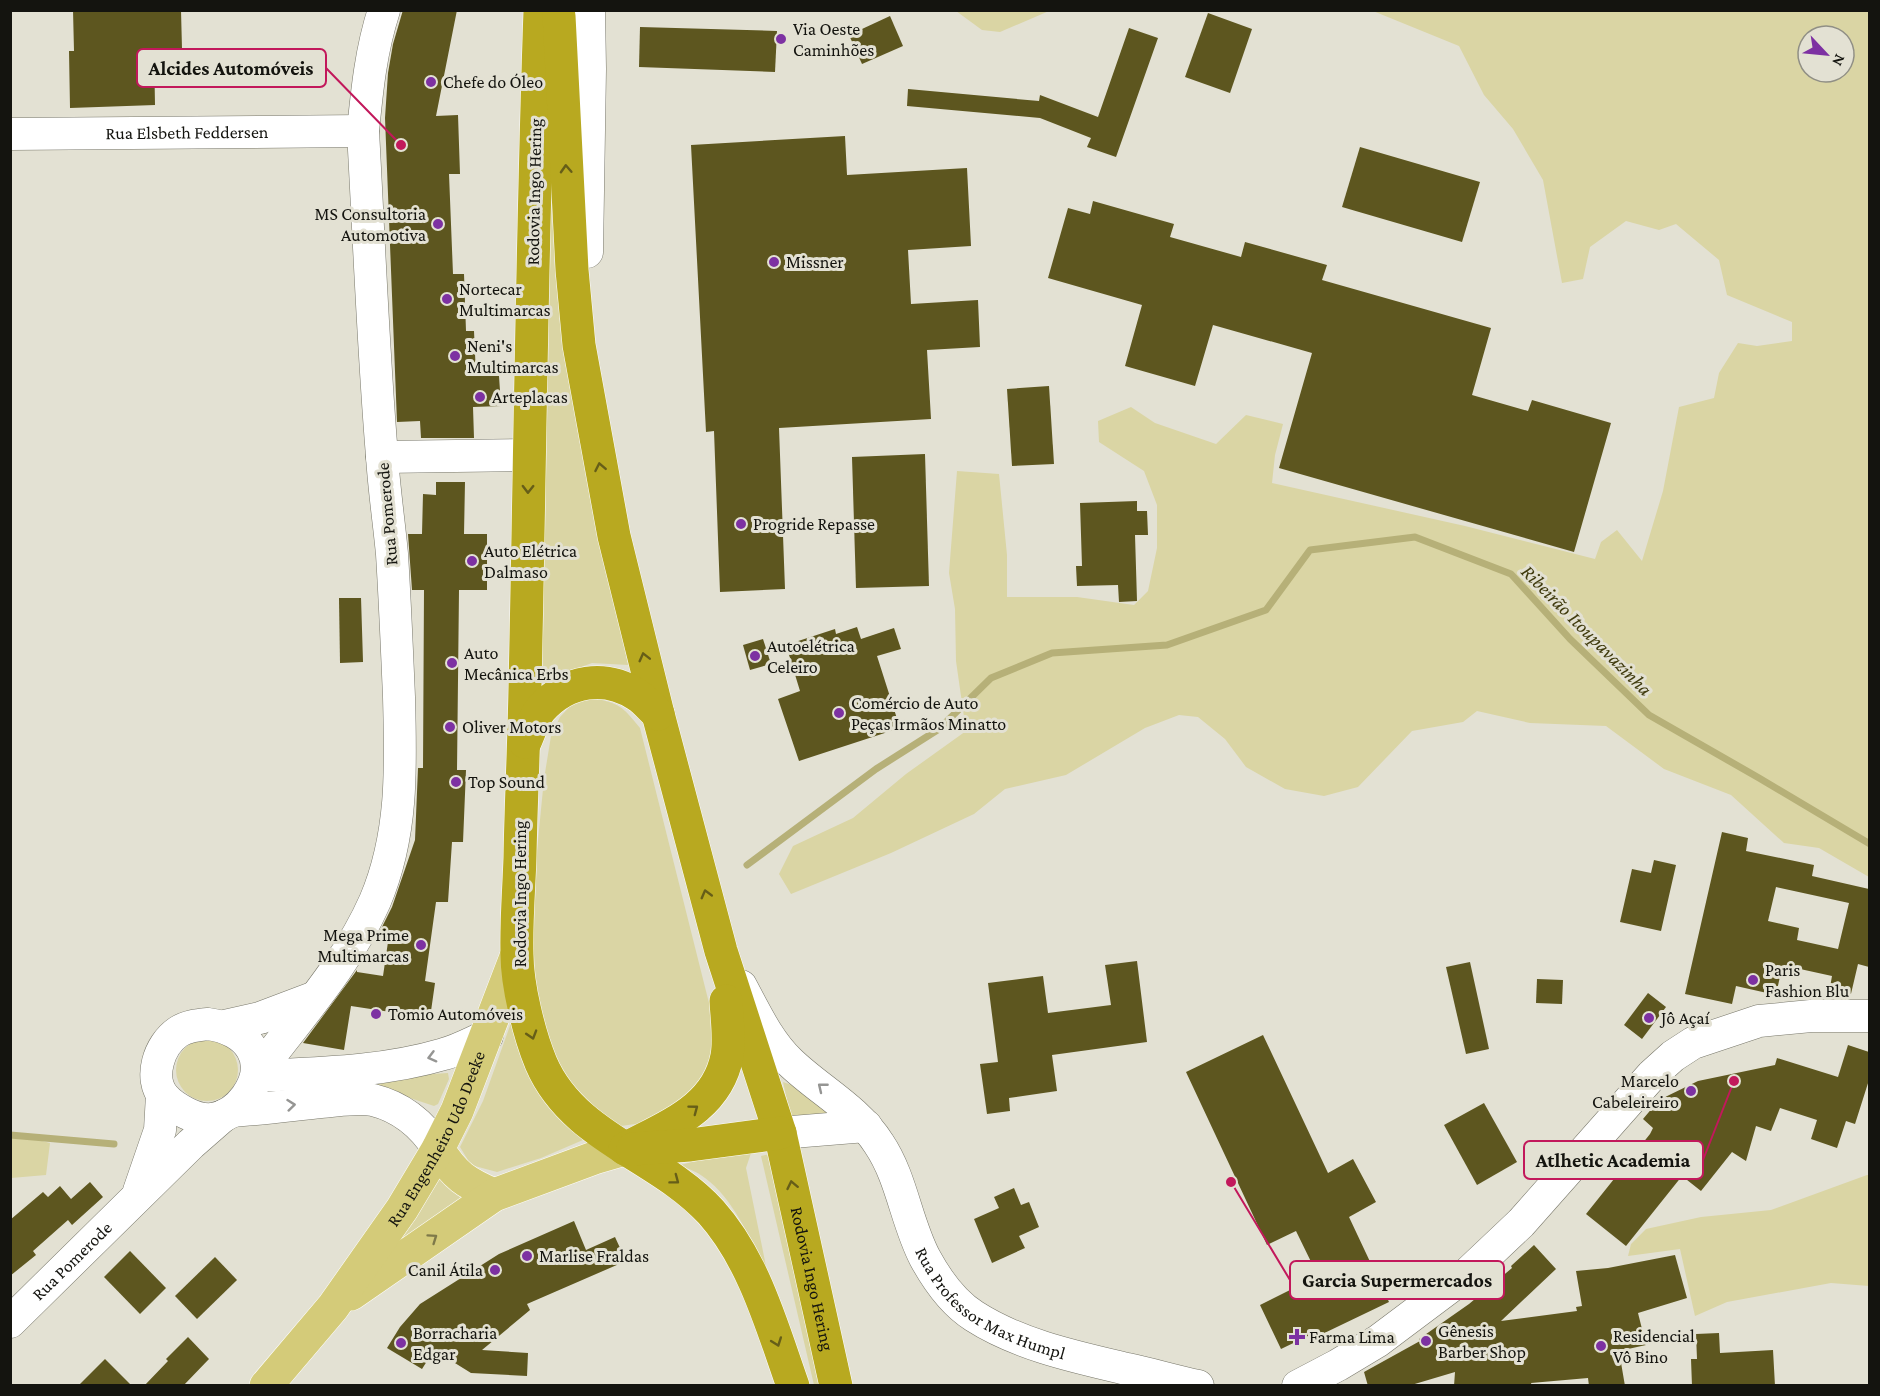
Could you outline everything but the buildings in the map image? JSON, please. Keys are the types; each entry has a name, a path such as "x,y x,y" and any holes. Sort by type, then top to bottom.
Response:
{"highway":[{"name":"Rodovia Ingo Hering","path":"540,10 533,195 523,746 516,957 526,1015 540,1062 555,1090 579,1117 605,1137 675,1179 710,1211 732,1238 757,1287 793,1386"},
{"name":"Rodovia Ingo Hering","path":"559,10 572,270 579,345 614,536 658,714 721,951 780,1133 836,1386"},
{"path":"523,746 540,710 571,686 592,682 616,685 638,695 658,714"},
{"path":"625,1149 686,1115 705,1101 723,1073 728,1054 728,1019 721,951"},
{"path":"625,1149 690,1145 780,1133"}],"main road":[{"name":"Rua Engenheiro Udo Deeke","path":"266,1386 333,1307 402,1209 438,1149 457,1111 516,957"},
{"path":"438,1149 450,1167 470,1185 494,1195"},
{"name":"Rua Engenheiro Udo Deeke","path":"333,1307 494,1195 625,1149"}],"street":[{"name":"Rua Pomerode","path":"258,1074 347,953 375,901 395,835 401,763 398,649 392,552 382,457 363,131 367,85 375,38 384,10"},
{"path":"587,252 589,10"},
{"name":"Rua Elsbeth Feddersen","path":"10,135 363,131"},
{"path":"382,457 529,455"},
{"name":"Rua Professor Max Humpl","path":"721,951 771,1039 789,1062 833,1096 866,1126 880,1145 893,1172 924,1256 955,1301 973,1316 1043,1347 1198,1386"},
{"path":"224,1026 242,1037 255,1053 258,1074 242,1104 212,1119 198,1118 173,1105 162,1095 157,1080 157,1064 163,1047 177,1032 193,1025 224,1026 260,1018 314,998"},
{"path":"1298,1386 1378,1341 1466,1275 1521,1223 1652,1075 1673,1056 1693,1043 1728,1030 1778,1018 1869,1016"},
{"path":"258,1074 366,1070 411,1063 447,1053 487,1036"},
{"name":"Rua Pomerode","path":"135,1200 150,1164 160,1130 162,1095"},
{"path":"228,1113 370,1099 408,1116 430,1137 438,1149"},
{"name":"Rua Pomerode","path":"10,1322 192,1144 228,1113"},
{"path":"780,1133 866,1126"}],"shaded area":[{"path":"956,11 1049,11 1000,32 982,30"},
{"path":"1373,11 1869,11 1869,877 1819,848 1784,843 1731,795 1664,769 1606,726 1530,723 1477,711 1463,722 1412,731 1358,787 1324,796 1285,789 1246,767 1225,739 1198,717 1179,715 1145,728 1066,775 1005,789 974,814 891,853 791,894 779,874 793,846 853,818 906,774 966,731 956,661 955,609 949,573 957,471 999,474 1007,555 1007,597 1077,597 1134,605 1148,591 1157,548 1157,505 1144,471 1099,442 1098,421 1131,407 1155,423 1216,444 1246,415 1283,424 1275,455 1272,483 1465,526 1595,559 1601,542 1617,530 1642,561 1663,491 1679,407 1714,398 1719,373 1738,343 1757,346 1792,341 1792,322 1727,295 1719,260 1676,224 1659,230 1626,221 1590,247 1583,279 1562,283 1543,180 1513,129 1484,95 1459,46"},
{"path":"545,120 588,451 628,665 592,663 540,682"},
{"path":"591,698 620,707 640,728 712,1015 712,1057 706,1076 689,1097 642,1123 621,1126 600,1117 563,1075 544,1040 527,952 544,779 551,736 560,717 576,700"},
{"path":"511,1023 525,1065 558,1115 583,1140 541,1158 497,1172 471,1165 460,1147 483,1101"},
{"path":"201,1039 213,1039 229,1048 236,1058 238,1070 236,1082 229,1092 213,1101 201,1101 190,1096 181,1087 176,1076 176,1064 181,1053 190,1044"},
{"path":"448,1073 449,1079 438,1104 434,1106 404,1096 264,1100 277,1084"},
{"path":"783,1082 798,1087 830,1116 803,1115 791,1118"},
{"path":"11,1133 50,1143 46,1175 11,1178"},
{"path":"753,1147 746,1168 768,1276 742,1223 725,1198 702,1176 680,1165"},
{"path":"770,1154 827,1385 814,1385 761,1156"},
{"path":"440,1175 472,1195 372,1267"},
{"path":"1870,1175 1869,1286 1831,1283 1727,1302 1695,1316 1680,1249 1628,1256 1631,1244 1646,1229 1701,1217 1771,1210"}],"waterway":[{"name":"Ribeirão Itoupavazinha","path":"747,865 876,769 939,729 991,678 1052,653 1167,645 1266,610 1310,550 1415,537 1511,574 1570,639 1649,715 1870,844"},
{"name":"Ribeirão Itoupavazinha","path":"10,1135 114,1144"}],"place":[{"name":"Via Oeste Caminhões","path":"781,39"},
{"name":"Chefe do Óleo","path":"431,82"},
{"name":"Alcides Automóveis","path":"401,145"},
{"name":"MS Consultoria Automotiva","path":"438,224"},
{"name":"Missner","path":"774,262"},
{"name":"Nortecar Multimarcas","path":"447,299"},
{"name":"Neni's Multimarcas","path":"455,356"},
{"name":"Arteplacas","path":"480,397"},
{"name":"Progride Repasse","path":"741,524"},
{"name":"Auto Elétrica Dalmaso","path":"472,561"},
{"name":"Autoelétrica Celeiro","path":"755,656"},
{"name":"Auto Mecânica Erbs","path":"452,663"},
{"name":"Comércio de Auto Peças Irmãos Minatto","path":"839,713"},
{"name":"Oliver Motors","path":"450,727"},
{"name":"Top Sound","path":"456,782"},
{"name":"Mega Prime Multimarcas","path":"421,945"},
{"name":"Paris Fashion Blu","path":"1753,980"},
{"name":"Tomio Automóveis","path":"376,1014"},
{"name":"Jô Açaí","path":"1649,1018"},
{"name":"Atlhetic Academia","path":"1734,1081"},
{"name":"Marcelo Cabeleireiro","path":"1691,1091"},
{"name":"Garcia Supermercados","path":"1231,1182"},
{"name":"Marlise Fraldas","path":"527,1256"},
{"name":"Canil Átila","path":"495,1270"},
{"name":"Farma Lima","path":"1297,1337"},
{"name":"Gênesis Barber Shop","path":"1426,1341"},
{"name":"Borracharia Edgar","path":"401,1343"},
{"name":"Residencial Vô Bino","path":"1601,1346"}]}
